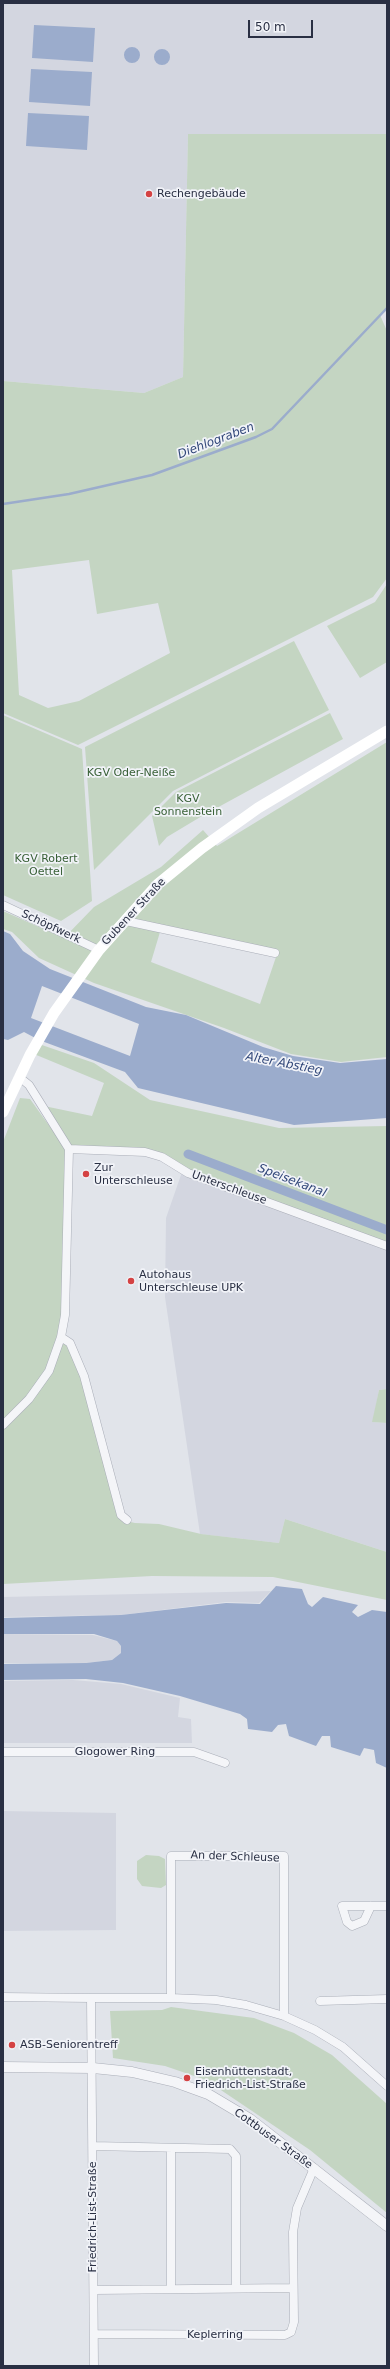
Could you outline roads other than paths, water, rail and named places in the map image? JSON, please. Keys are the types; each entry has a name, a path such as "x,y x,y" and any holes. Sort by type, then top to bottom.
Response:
{"main road":[{"name":"Gubener Straße","path":"3,1112 36,1045 54,1013 99,950 126,922 158,884 202,848 258,808 387,731"}],"street":[{"name":"Schöpfwerk","path":"3,905 99,950"},
{"path":"126,922 275,953"},
{"path":"3,1425 29,1399 49,1371 61,1337 65,1314 69,1149 29,1085 19,1078"},
{"name":"Unterschleuse","path":"69,1149 145,1152 162,1157 188,1173 387,1246"},
{"path":"61,1337 70,1344 84,1376 121,1515 126,1520"},
{"name":"Glogower Ring","path":"3,1752 194,1752 225,1763"},
{"name":"An der Schleuse","path":"170,1998 171,1856 284,1856 284,2016"},
{"path":"371,1906 387,1906"},
{"path":"3,1997 170,1998 216,2000 246,2005 284,2016 315,2030 343,2047 387,2086"},
{"path":"91,1998 93,2068"},
{"path":"320,2001 387,1999"},
{"name":"Cottbuser Straße","path":"3,2067 93,2068 132,2072 174,2082 208,2094 250,2119 387,2226"},
{"name":"Friedrich-List-Straße","path":"93,2068 94,2366"},
{"path":"93,2146 230,2149 236,2156 236,2288"},
{"path":"171,2148 171,2289"},
{"name":"Keplerring","path":"94,2334 285,2335 291,2332 294,2322 293,2232 297,2208 314,2168"},
{"path":"94,2290 293,2288"}],"water":[{"path":"34,25 95,28 93,62 32,58"},
{"path":"132,47 138,49 140,55 138,61 132,63 126,61 124,55 126,49"},
{"path":"162,49 168,51 170,57 168,63 162,65 156,63 154,57 156,51"},
{"path":"31,69 92,72 90,106 29,102"},
{"path":"28,113 89,116 87,150 26,146"},
{"name":"Alter Abstieg","path":"3,931 10,934 23,951 50,969 146,1007 186,1015 263,1047 293,1056 340,1063 387,1059 387,1118 294,1125 138,1088 125,1072 39,1040 24,1032 8,1040 3,1039","holes":["42,986 139,1024 130,1056 31,1018"]},
{"path":"276,1586 302,1589 308,1604 312,1607 323,1597 358,1605 352,1612 358,1617 372,1610 387,1612 387,1768 376,1763 374,1750 364,1748 360,1756 331,1747 330,1736 322,1736 316,1746 289,1736 286,1724 278,1725 272,1732 248,1729 247,1719 240,1714 180,1696 123,1683 86,1679 3,1680 3,1664 86,1663 112,1660 121,1653 121,1646 117,1641 94,1634 3,1634 3,1618 121,1615 226,1603 260,1604"}],"waterway":[{"name":"Diehlograben","path":"3,504 69,494 152,475 256,437 272,429 387,308"},
{"name":"Speisekanal","path":"188,1154 387,1230"}],"place":[{"name":"Rechengebäude","path":"149,194"},
{"name":"Zur Unterschleuse","path":"86,1174"},
{"name":"Autohaus Unterschleuse UPK","path":"131,1281"},
{"name":"ASB-Seniorentreff","path":"12,2045"},
{"name":"Eisenhüttenstadt, Friedrich-List-Straße","path":"187,2078"}],"park label":[{"name":"KGV Oder-Neiße","path":"131,773"},
{"name":"KGV Sonnenstein","path":"188,805"},
{"name":"KGV Robert Oettel","path":"46,865"}]}
